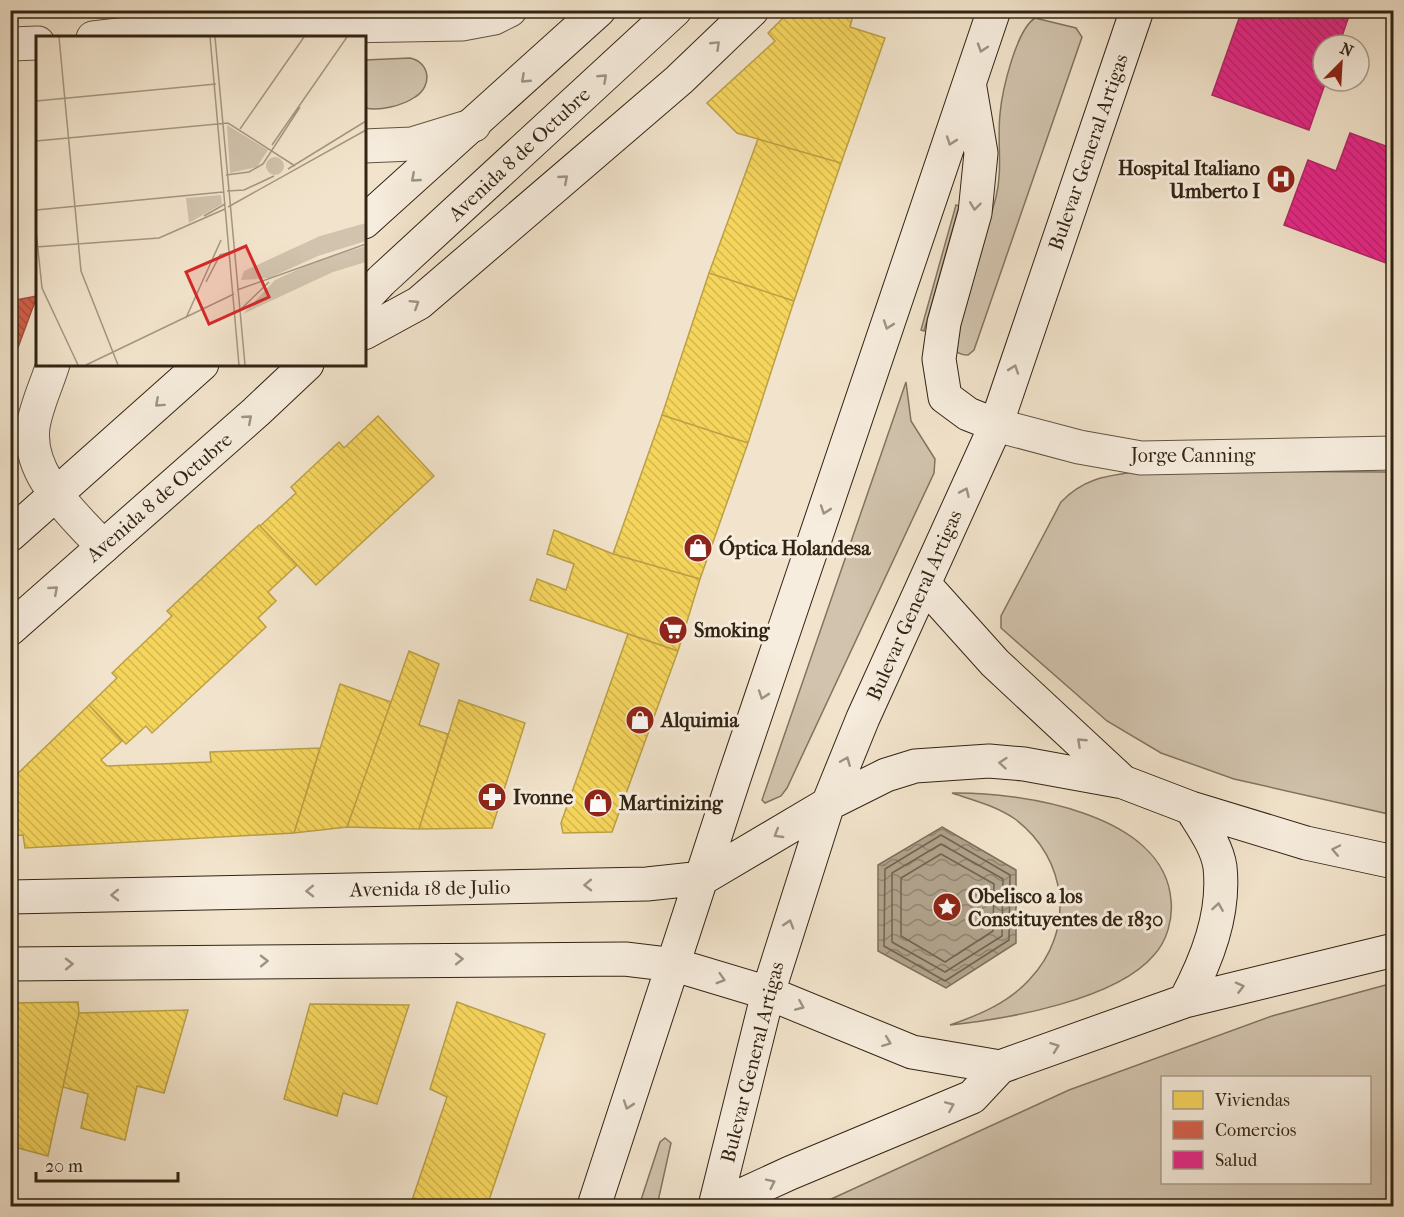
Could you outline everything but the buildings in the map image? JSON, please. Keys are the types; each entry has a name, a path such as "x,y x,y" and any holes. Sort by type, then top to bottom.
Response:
{"main road":[{"path":"102,36 173,20 462,24 494,18 510,10"},
{"path":"366,220 599,10"},
{"name":"Avenida 8 de Octubre","path":"366,297 675,10"},
{"path":"366,332 419,303 680,80 752,10"},
{"path":"594,1206 675,965 735,775 994,10"},
{"name":"Bulevar General Artigas","path":"716,1206 768,993 828,804 863,718 996,425 1132,12"},
{"path":"10,44 36,43"},
{"name":"Jorge Canning","path":"970,85 981,153 975,213 944,322 939,359 945,397 968,414 996,425 1079,447 1141,458 1394,453"},
{"path":"366,146 412,144 474,125"},
{"path":"52,366 33,425 32,451 40,472 56,494 103,547"},
{"path":"10,535 200,366"},
{"name":"Avenida 8 de Octubre","path":"10,629 306,366"},
{"path":"924,584 995,663 1123,782 1191,808 1306,843 1394,862"},
{"name":"Avenida 18 de Julio","path":"10,897 647,884 703,878 828,804 886,776 915,766 988,761 1024,764 1123,782"},
{"path":"1185,1001 1212,943 1220,898 1220,865 1209,837 1191,808"},
{"path":"716,1206 972,1097 1000,1067 1185,1001 1394,950"},
{"path":"10,964 625,958 675,965 768,993 912,1052 1000,1067"}],"shaded area":[{"path":"1035,18 1076,28 1082,37 974,350 968,355 962,354 955,350 951,341 996,197 999,176 1000,114 1004,91 1016,48 1028,25"},
{"path":"410,58 417,60 422,64 427,75 425,87 415,97 397,105 377,109 366,108 366,60"},
{"path":"956,205 959,206 924,331 921,330"},
{"path":"906,382 911,421 935,459 934,473 787,788 781,796 765,803 762,800"},
{"path":"1141,471 1393,472 1393,815 1234,779 1161,753 1107,721 1001,628 1001,616 1061,502 1079,487 1098,479"},
{"path":"952,793 1014,797 1049,803 1084,813 1117,828 1143,846 1162,870 1171,900 1168,929 1159,949 1137,971 1088,995 1030,1012 950,1025 993,1007 1012,995 1029,980 1044,961 1054,940 1059,918 1060,896 1055,875 1046,854 1033,835 1015,819 1000,810"},
{"path":"1393,983 1393,1206 816,1206 1069,1090 1272,1016"},
{"path":"665,1138 671,1143 657,1206 639,1206 660,1142"}],"water":[{"path":"942,827 1016,870 1016,943 946,988 878,951 878,865"}],"place":[{"name":"Hospital Italiano Umberto I","path":"1281,179"},
{"name":"Óptica Holandesa","path":"698,548"},
{"name":"Smoking","path":"673,630"},
{"name":"Alquimia","path":"640,720"},
{"name":"Ivonne","path":"492,797"},
{"name":"Martinizing","path":"598,803"},
{"name":"Obelisco a los Constituyentes de 1830","path":"947,907"}]}
